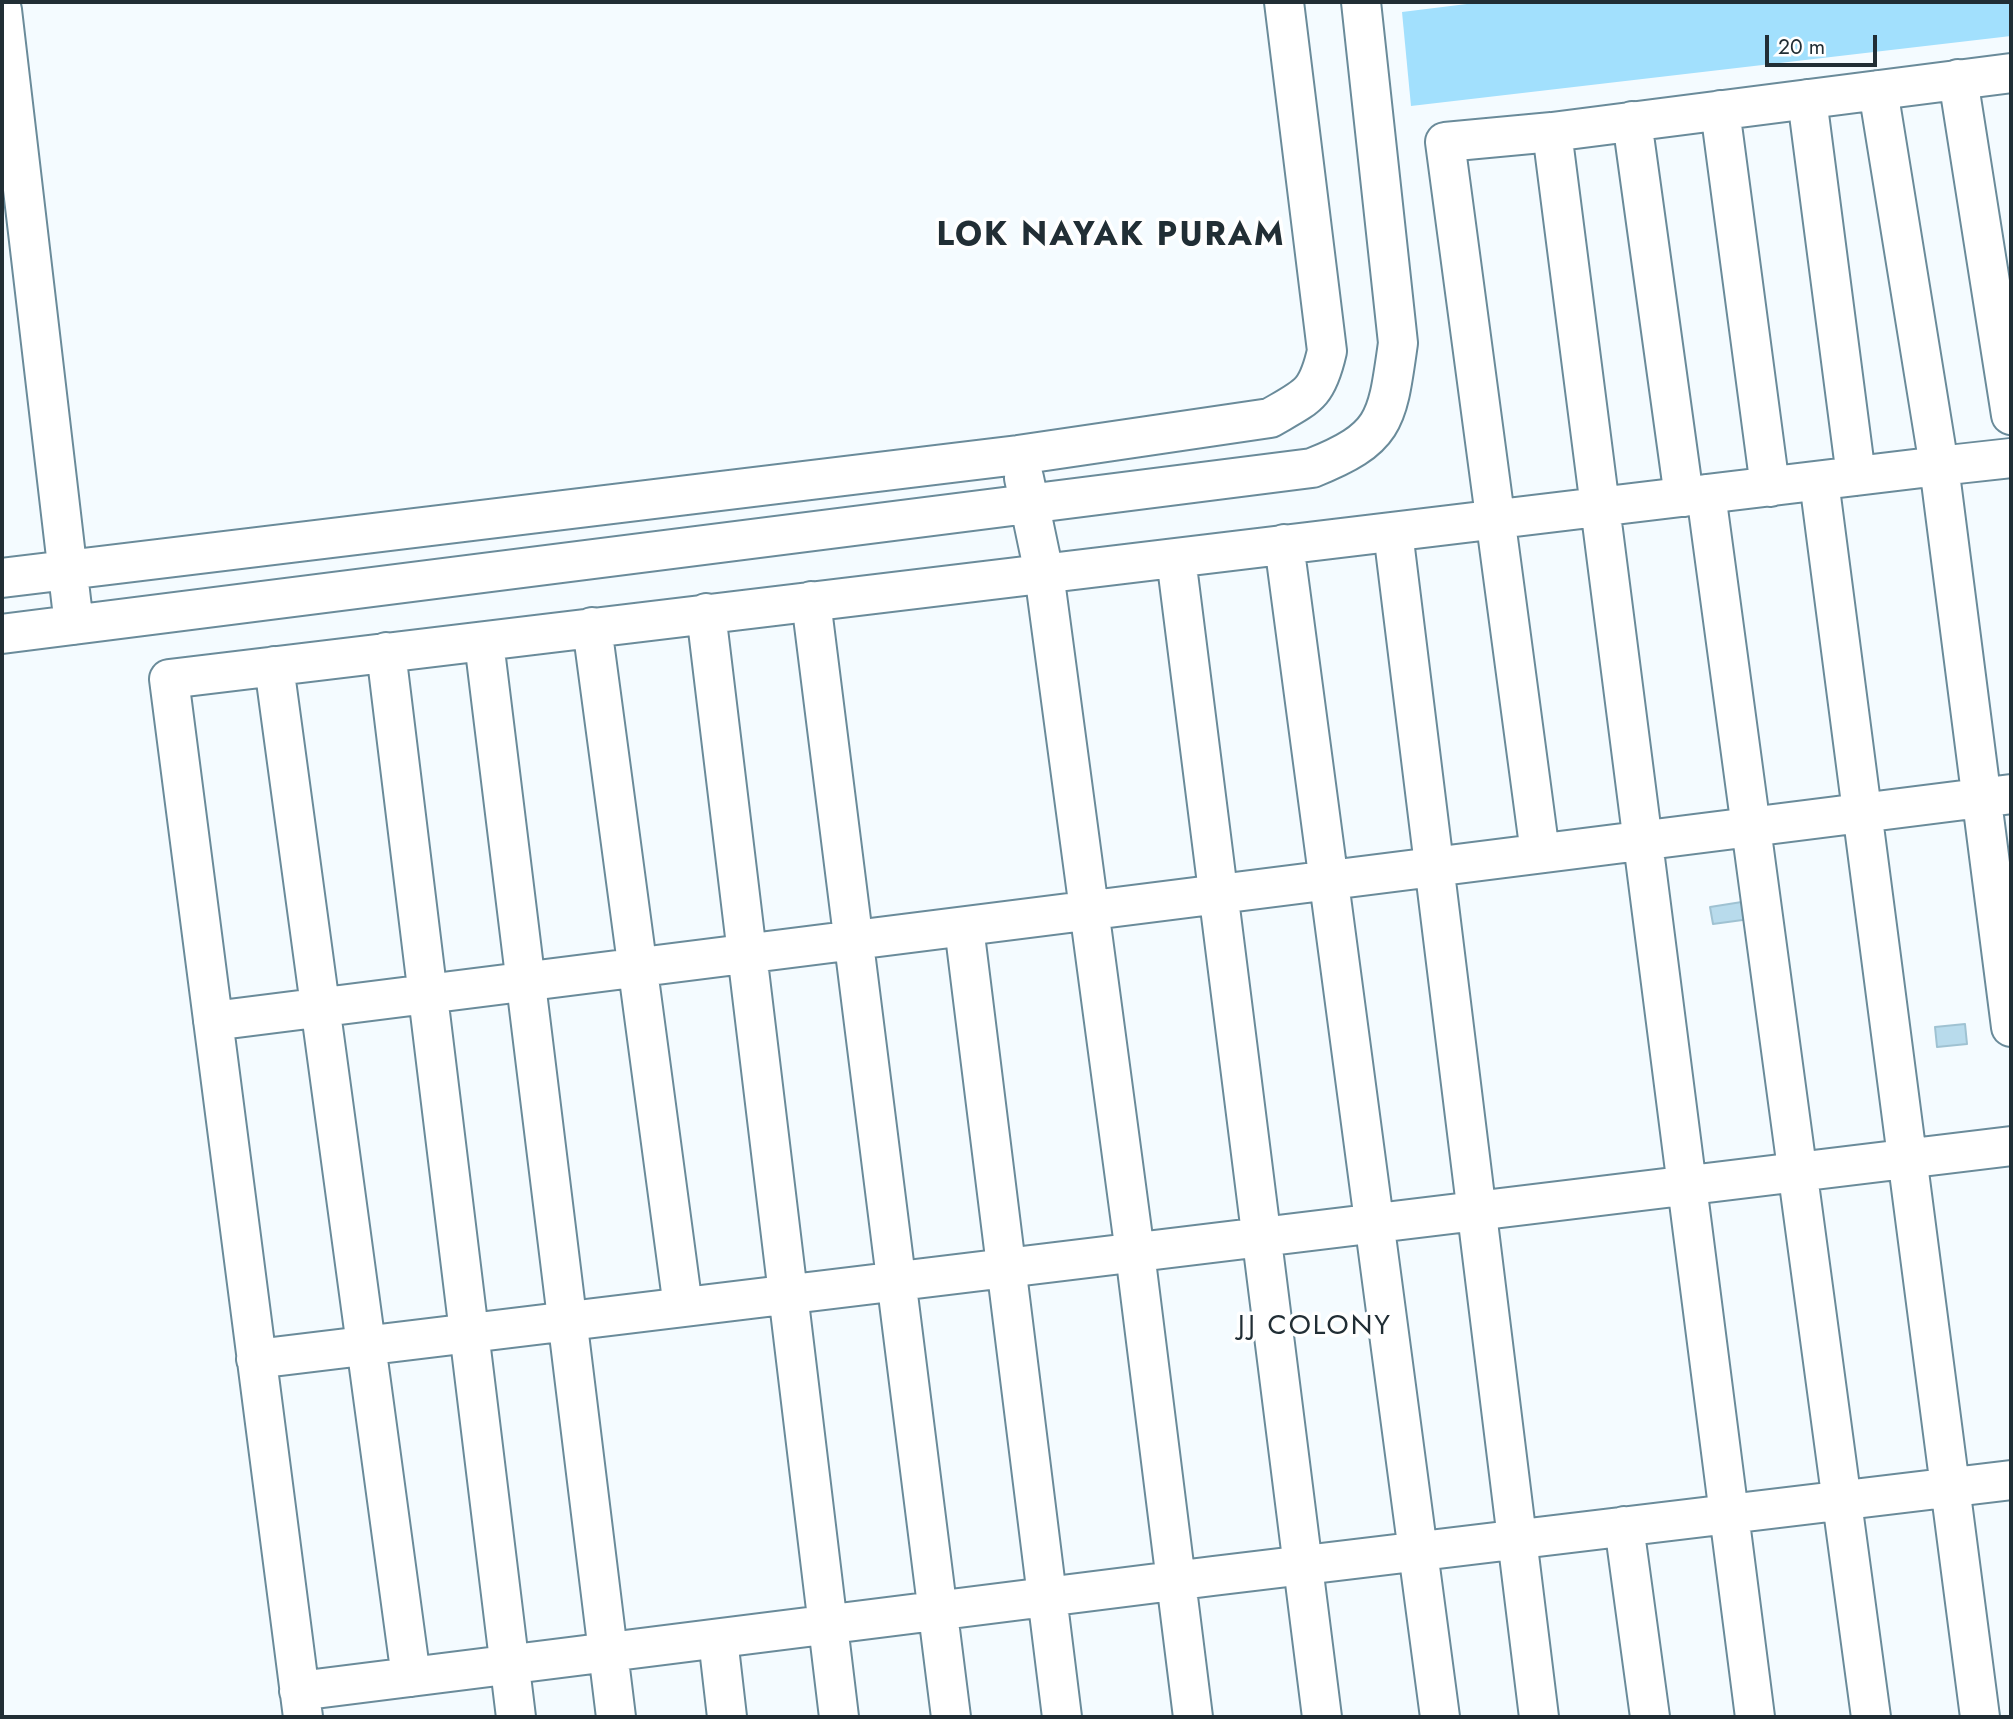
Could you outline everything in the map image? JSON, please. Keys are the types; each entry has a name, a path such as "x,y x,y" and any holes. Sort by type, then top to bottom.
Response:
{"street":[{"path":"2,578 1017,455 1270,418 1302,399 1320,381 1327,351 1284,2"},
{"path":"2,635 1312,468 1350,453 1374,433 1390,399 1398,343 1361,2"},
{"path":"2,13 74,625"},
{"path":"1540,853 1446,142 1552,132 2011,73"},
{"path":"1958,79 2011,415"},
{"path":"1878,90 1939,467 1997,796 2011,1027"},
{"path":"1807,99 1856,476"},
{"path":"1720,110 1770,487"},
{"path":"1632,121 1751,827 1871,1717"},
{"path":"1552,132 1755,1717"},
{"path":"1017,455 1031,503 1044,573 1135,1252 1193,1717"},
{"path":"2011,458 169,679 301,1704 411,1678 510,1663 938,1613 1176,1580 2011,1480"},
{"path":"1819,481 1980,1717"},
{"path":"1393,531 1539,1717"},
{"path":"1284,544 1440,1717"},
{"path":"1176,558 1322,1717"},
{"path":"811,601 951,1717"},
{"path":"706,613 839,1717"},
{"path":"592,627 683,1307"},
{"path":"484,642 616,1717"},
{"path":"386,652 516,1717"},
{"path":"274,666 411,1678"},
{"path":"213,1021 1997,796"},
{"path":"964,927 1062,1717"},
{"path":"256,1359 2011,1146"},
{"path":"1624,1526 1650,1717"},
{"path":"718,1639 727,1717"}],"shaded area":[{"path":"1483,2 2011,2 2011,36 1411,106 1402,12"}],"building":[{"path":"1748,901 1750,919 1713,924 1710,907"},
{"path":"1965,1024 1967,1044 1937,1047 1935,1027"}],"district":[{"name":"LOK NAYAK PURAM","path":"1111,237"},
{"name":"JJ COLONY","path":"1315,1327"}]}
